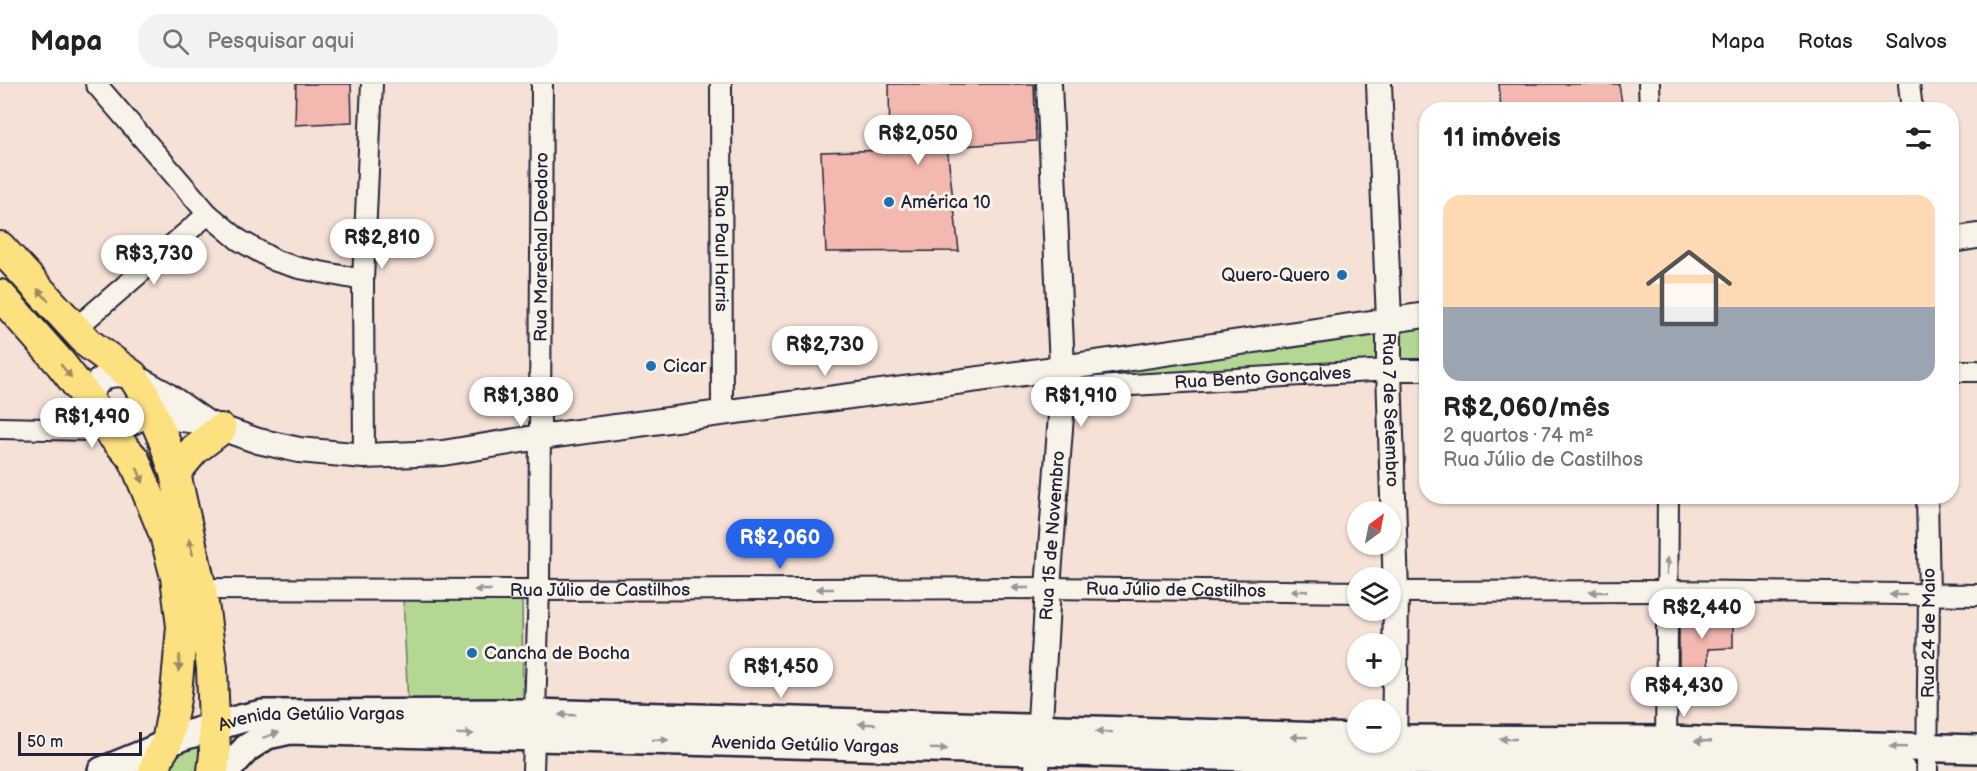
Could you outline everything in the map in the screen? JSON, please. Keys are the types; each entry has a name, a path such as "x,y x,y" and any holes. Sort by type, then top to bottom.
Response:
{"main road":[{"path":"0,247 89,344 133,376 144,394 164,440 175,473 201,589 212,668 215,754 213,771"},
{"path":"0,295 35,332 89,400 106,428 134,459 165,535 176,577 182,627 176,693 167,743 154,771"},
{"path":"175,473 214,426"},
{"name":"Avenida Getúlio Vargas","path":"102,771 198,730 263,714 362,722 764,732 1038,751 1347,753"},
{"name":"Avenida Getúlio Vargas","path":"226,771 247,748 267,735 290,730 362,722"},
{"name":"Avenida Getúlio Vargas","path":"1038,751 1347,738"},
{"name":"Avenida Getúlio Vargas","path":"1401,753 1587,751 1666,758 1797,755 1927,760 1977,749"},
{"name":"Avenida Getúlio Vargas","path":"1797,755 1902,771"}],"street":[{"path":"96,84 208,214 238,240 276,261 299,268 363,280"},
{"path":"364,456 363,280 372,84"},
{"name":"Rua Marechal Deodoro","path":"533,771 539,590 542,84"},
{"name":"Rua Paul Harris","path":"721,84 722,412"},
{"name":"Rua 15 de Novembro","path":"1038,751 1047,588 1063,378 1048,84"},
{"name":"Rua 7 de Setembro","path":"1379,84 1389,320 1393,567"},
{"path":"1649,84 1650,102"},
{"path":"1909,84 1911,102"},
{"path":"75,329 208,214"},
{"path":"1959,239 1977,236"},
{"path":"0,428 93,430 125,426 152,415 214,426 258,441 299,450 364,456 443,453 540,436 722,412 1063,378 1419,316"},
{"name":"Rua Bento Gonçalves","path":"1063,378 1419,370"},
{"path":"1959,371 1977,371"},
{"path":"75,429 92,390 98,382 106,375 117,374 133,376 164,393 214,426"},
{"path":"1666,758 1668,504"},
{"name":"Rua 24 de Maio","path":"1927,504 1929,596 1927,760"},
{"name":"Rua Júlio de Castilhos","path":"201,589 1047,588 1347,592"},
{"path":"1401,592 1667,591 1977,595"},
{"name":"Rua 7 de Setembro","path":"1393,621 1393,699"}],"green space":[{"path":"1419,323 1419,364 1398,364 1397,326"},
{"path":"1384,325 1383,367 1071,384 1071,372"},
{"path":"403,595 522,595 523,705 408,707"},
{"path":"196,746 202,756 200,771 161,771 169,751"}],"building":[{"path":"296,84 351,84 352,122 295,125"},
{"path":"889,84 1034,84 1036,141 947,147 959,251 826,252 821,152 890,150"},
{"path":"1499,84 1619,84 1622,102 1500,102"},
{"path":"1679,605 1733,605 1733,648 1708,649 1709,686 1679,686"}],"place":[{"name":"América 10","path":"889,202"},
{"name":"Quero-Quero","path":"1342,275"},
{"name":"Cicar","path":"651,366"},
{"name":"Cancha de Bocha","path":"472,653"}]}
